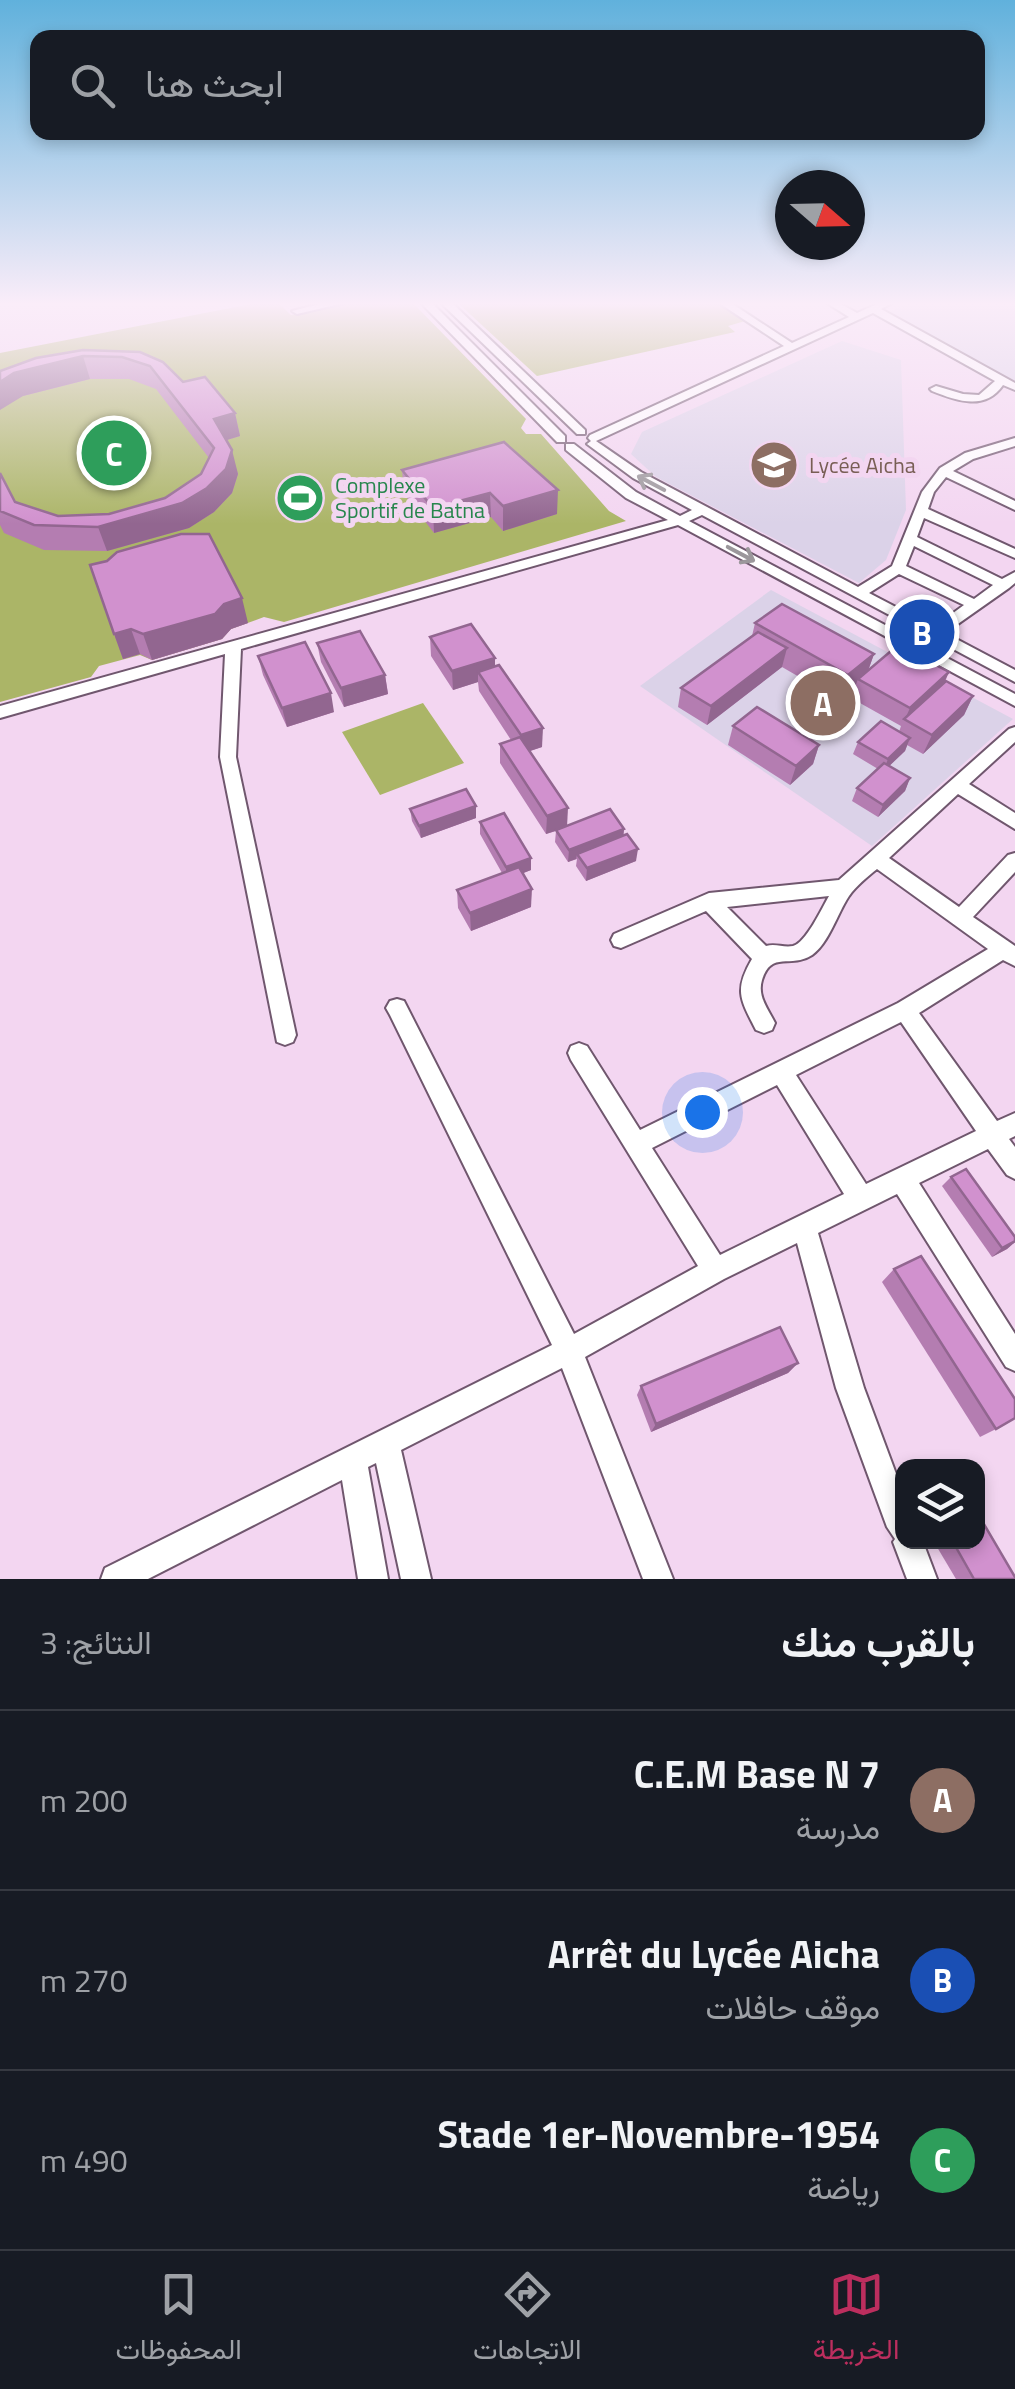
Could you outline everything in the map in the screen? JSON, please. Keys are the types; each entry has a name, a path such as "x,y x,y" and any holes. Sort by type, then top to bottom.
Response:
{"street":[{"path":"500,377 566,443 631,495 1015,701"},
{"path":"524,377 589,438 637,475 1015,676"},
{"path":"566,443 566,434 589,438 727,377"},
{"path":"994,377 1015,387"},
{"path":"936,389 977,400 988,396 1000,380"},
{"path":"858,594 898,568 928,492 944,471 969,456 1015,442"},
{"path":"994,448 1015,461"},
{"path":"944,471 1015,506"},
{"path":"0,712 679,521 702,510"},
{"path":"923,512 1015,554"},
{"path":"910,539 1009,580 934,634"},
{"path":"898,568 977,606"},
{"path":"232,647 228,757 286,1034"},
{"path":"764,1022 751,999 751,980 764,957 774,952 804,952 844,887 1015,733"},
{"path":"957,786 1015,822"},
{"path":"638,1142 904,1010 1009,953 878,860"},
{"path":"962,917 1015,860"},
{"path":"622,940 709,901 844,887"},
{"path":"709,901 764,957"},
{"path":"397,1008 569,1351 658,1579"},
{"path":"904,1010 1004,1130 1015,1167"},
{"path":"580,1053 715,1270"},
{"path":"781,1071 860,1200"},
{"path":"116,1579 569,1351 715,1270 1004,1130"},
{"path":"902,1180 1015,1358"},
{"path":"804,1226 850,1388 895,1509"},
{"path":"386,1444 416,1579"},
{"path":"353,1460 374,1579"},
{"path":"911,1549 922,1579"}],"shaded area":[{"name":"Lycée Aicha","path":"764,377 902,377 906,510 886,560 859,583 656,477 631,454 642,432"},
{"path":"771,590 1013,719 872,846 640,686"}],"green space":[{"name":"Complexe Sportif de Batna","path":"0,377 485,377 526,419 521,428 526,434 541,434 609,511 626,521 284,622 264,617 231,629 222,639 152,660 140,655 99,666 91,677 0,702"},
{"path":"423,703 464,763 380,795 342,732"}],"building":[{"path":"158,377 178,377 183,382 205,377 235,413 214,419 232,450 226,469 207,488 182,503 98,527 34,525 0,511 0,473 15,502 58,516 109,514 165,498 201,474 214,448"},
{"path":"504,442 558,490 503,506 490,493 433,508 402,470"},
{"path":"181,534 209,534 242,598 224,604 215,614 143,634 131,629 114,634 90,565 107,561 117,552"},
{"path":"782,604 874,654 848,675 755,623"},
{"path":"471,624 495,658 452,671 430,637"},
{"path":"360,631 385,675 341,688 317,643"},
{"path":"758,632 787,648 711,706 681,688"},
{"path":"305,642 331,693 282,708 258,656"},
{"path":"898,645 949,672 910,708 858,679"},
{"path":"499,665 543,728 521,735 478,672"},
{"path":"946,681 973,696 932,735 904,719"},
{"path":"757,707 819,745 796,766 733,726"},
{"path":"881,721 910,738 888,759 858,742"},
{"path":"520,737 568,808 547,816 500,744"},
{"path":"884,763 910,778 883,805 857,788"},
{"path":"466,789 476,806 419,826 410,809"},
{"path":"610,809 624,829 569,850 556,830"},
{"path":"504,813 531,858 506,867 480,822"},
{"path":"627,834 638,849 587,868 577,854"},
{"path":"519,867 532,889 470,913 457,890"},
{"path":"966,1169 1015,1241 1002,1248 951,1177"},
{"path":"921,1256 1015,1399 1015,1418 996,1429 894,1269"},
{"path":"780,1327 798,1363 656,1424 641,1386"},
{"path":"985,1526 1015,1579 974,1579 957,1549 985,1549"}],"place":[{"name":"Stade 1er-Novembre-1954","path":"114,453"},
{"name":"Lycée Aicha","path":"774,465"},
{"name":"Complexe Sportif de Batna","path":"300,498"},
{"name":"Arrêt du Lycée Aicha","path":"922,632"},
{"name":"C.E.M Base N 7","path":"823,703"}]}
